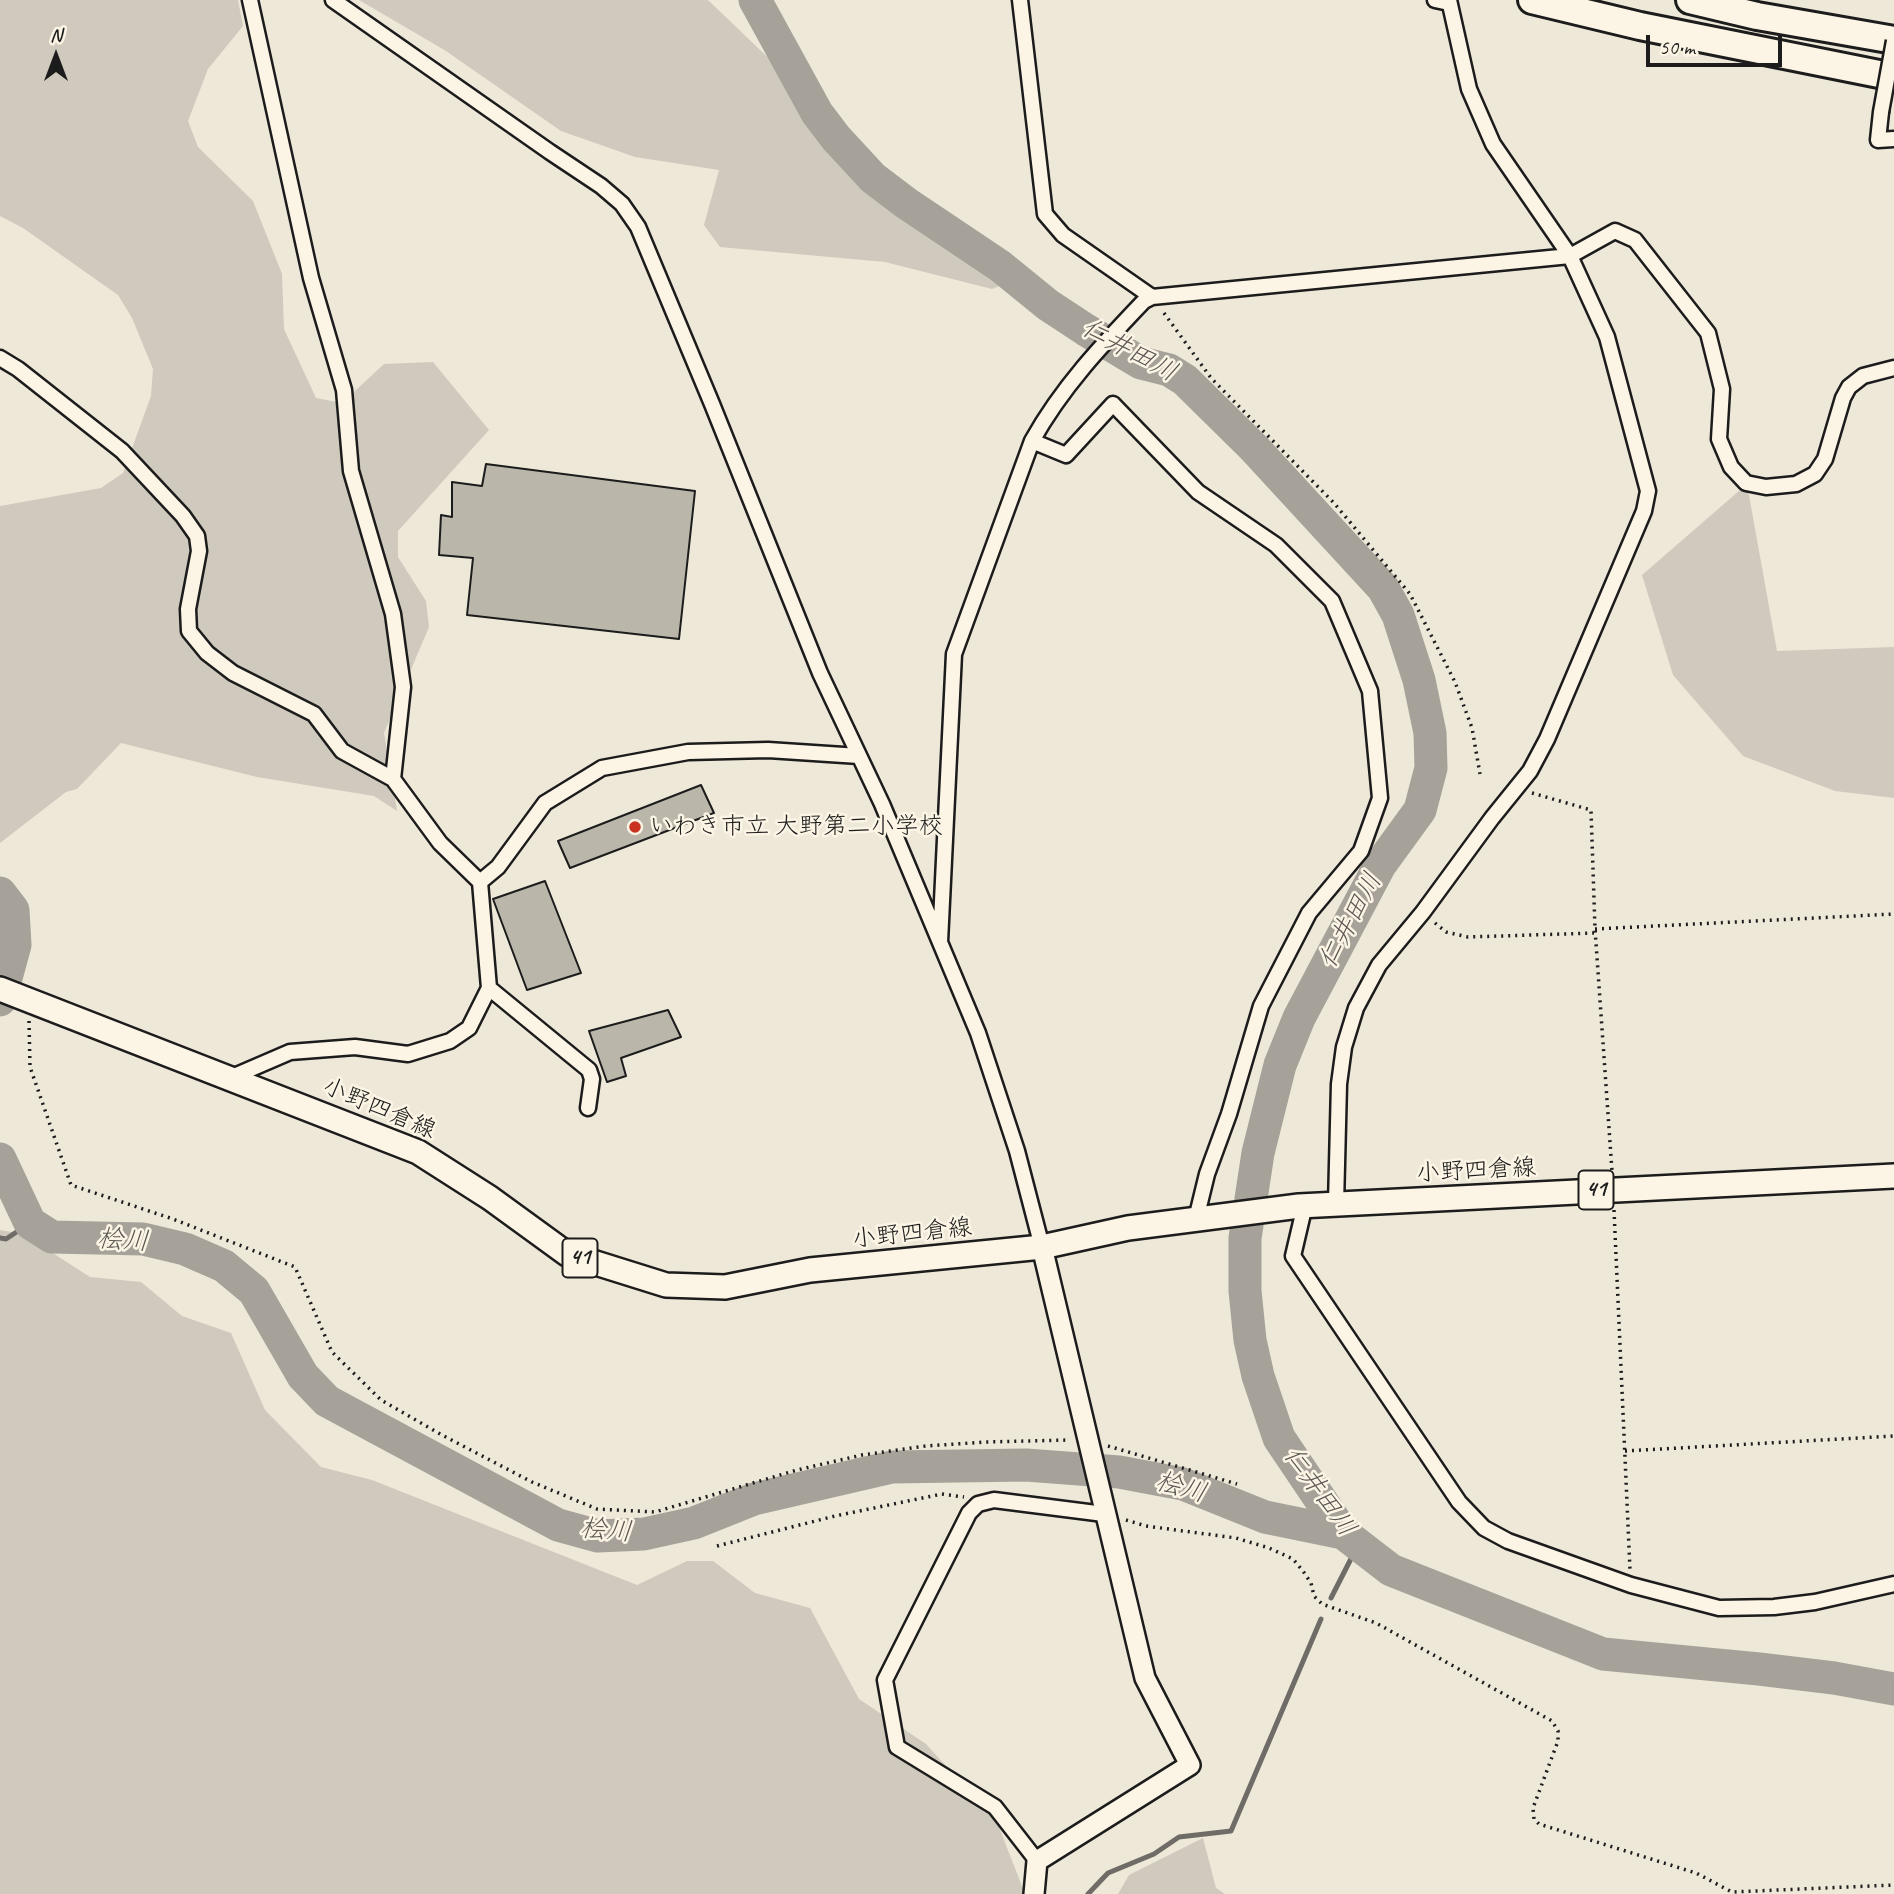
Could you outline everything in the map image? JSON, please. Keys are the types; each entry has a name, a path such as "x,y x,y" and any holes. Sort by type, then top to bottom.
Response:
{"highway":[{"path":"1532,0 1640,26 1894,77"},
{"path":"1690,0 1757,16 1894,40"}],"main road":[{"name":"小野四倉線","path":"15,995 232,1077 418,1152 490,1198 567,1254 666,1285 725,1287 810,1270 1042,1247 1128,1228 1302,1206 1894,1175"}],"street":[{"path":"250,0 311,278 344,390 351,471 393,614 403,687 393,779"},
{"path":"333,0 601,186 638,227 820,673 882,804 978,1033 1017,1151 1042,1247 1144,1678 1189,1765 1037,1861"},
{"path":"1020,0 1045,214 1063,235 1148,299"},
{"path":"1336,1204 1339,1084 1344,1047 1356,1008 1379,965 1423,912 1530,771 1547,739 1644,512 1648,491 1607,337 1570,256 1493,144 1469,89 1445,1"},
{"path":"1894,40 1878,140 1894,139"},
{"path":"940,942 954,654 1032,441 1047,414 1085,363 1148,299 1570,256 1615,231 1635,240 1708,332 1723,389 1719,439 1731,467 1746,483 1766,487 1796,484 1815,474 1825,459 1843,398 1849,387 1863,376 1894,369"},
{"path":"0,358 18,369 122,451 183,516 197,536 199,551 188,608 189,631 207,653 233,673 314,714 342,751 393,779 440,843 480,882 489,988 469,1028 450,1041 408,1054 355,1047 290,1052 232,1077"},
{"path":"1032,441 1066,455 1114,404 1198,492 1276,545 1332,601 1370,691 1380,798 1361,851 1309,913 1261,1006 1229,1114 1207,1174 1196,1219"},
{"path":"480,882 498,867 545,803 602,768 688,752 768,750 859,756"},
{"path":"489,988 590,1070 592,1079 587,1108"},
{"path":"1302,1206 1293,1256 1459,1502 1484,1528 1508,1541 1631,1585 1719,1608 1774,1607 1815,1602 1894,1584"},
{"path":"1034,1894 1037,1861 995,1807 897,1747 885,1680 969,1513 978,1504 994,1500 1104,1514"}],"path":[{"path":"1148,299 1211,378 1334,503 1410,594 1455,682 1472,728 1480,774"},
{"path":"1517,789 1591,810 1595,931 1613,1188 1631,1585"},
{"path":"1423,912 1454,936 1894,914"},
{"path":"15,995 30,1067 71,1185 173,1219 295,1267 332,1352 381,1400 509,1470 597,1509 655,1513 797,1470 862,1455 1037,1439 1087,1440 1237,1484"},
{"path":"1625,1451 1894,1436"},
{"path":"717,1546 835,1516 942,1494 994,1500"},
{"path":"1104,1514 1146,1525 1236,1538 1293,1559 1311,1583 1314,1596 1322,1604 1376,1623 1552,1721 1558,1731 1558,1741 1534,1808 1534,1819 1539,1824 1696,1873 1732,1892 1894,1885"}],"shaded area":[{"path":"0,0 238,0 243,26 208,69 188,121 198,147 253,201 282,274 284,329 316,398 342,403 384,364 433,362 489,430 398,531 398,557 426,601 429,627 384,733 397,811 374,796 257,777 121,743 77,789 66,792 0,843 0,506 101,488 123,473 151,396 153,369 132,318 118,295 23,228 0,216"},
{"path":"359,0 708,0 781,70 833,138 937,218 1010,253 1019,278 992,289 885,262 720,247 704,225 719,170 635,157 561,131 446,51"},
{"path":"1747,484 1777,651 1894,647 1894,798 1835,791 1743,756 1673,675 1642,575"},
{"path":"0,1230 23,1234 90,1277 141,1282 182,1316 231,1333 265,1410 321,1467 372,1480 637,1585 687,1561 713,1561 755,1593 810,1608 859,1699 926,1744 997,1822 1025,1894 0,1894"},
{"path":"1203,1838 1216,1888 1225,1894 1118,1894 1129,1875"}],"building":[{"path":"486,464 695,491 679,639 467,615 473,558 439,555 441,515 452,517 452,482 482,486"},
{"name":"いわき市立 大野第二小学校","path":"701,785 714,813 570,868 558,841"},
{"path":"545,881 581,973 527,990 493,899"},
{"path":"668,1010 681,1037 621,1058 626,1076 607,1082 589,1031"}],"waterway":[{"name":"仁井田川","path":"755,0 817,113 873,178 1000,266 1048,305 1086,330 1141,363 1169,370 1185,380 1254,448 1383,588 1398,615 1419,680 1430,733 1431,768 1420,810 1380,865 1299,1018 1280,1065 1258,1153 1245,1238 1245,1291 1250,1340 1258,1376 1279,1438 1343,1533 1391,1570 1603,1654 1834,1678 1894,1689"},
{"name":"桧川","path":"0,893 13,910 15,945 0,1000"},
{"name":"桧川","path":"0,1159 30,1223 52,1237 143,1239 185,1249 224,1266 254,1291 303,1376 327,1401 558,1525 598,1536 644,1534 694,1523 754,1499 892,1467 1026,1465 1119,1472 1183,1484 1265,1517 1343,1533"},
{"path":"0,1238 6,1239 30,1223"},
{"path":"1331,1598 1358,1545"},
{"path":"1088,1894 1108,1873 1154,1854 1179,1837 1231,1831 1321,1619"}],"place":[{"name":"いわき市立 大野第二小学校","path":"635,827"}]}
